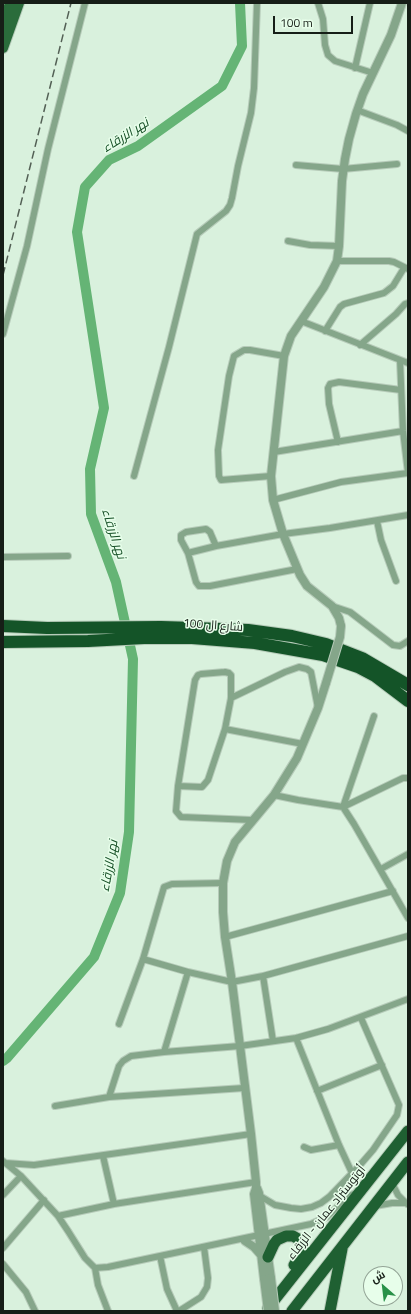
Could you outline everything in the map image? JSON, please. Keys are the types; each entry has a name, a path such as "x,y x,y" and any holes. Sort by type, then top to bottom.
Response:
{"highway":[{"name":"شارع ال 100","path":"3,626 47,628 161,627 323,655 358,667 375,676 408,701"},
{"name":"شارع ال 100","path":"3,642 88,641 248,630 292,636 326,644 362,658 408,685"},
{"name":"أوتوستراد عمان - الزرقاء","path":"267,1311 408,1131"},
{"path":"292,1311 408,1162"},
{"path":"265,1256 277,1240 281,1238 293,1236 300,1240 303,1248 302,1253 285,1278 281,1292"},
{"path":"330,1311 343,1247"}],"main road":[{"path":"3,26 10,3"},
{"path":"3,48 18,3"}],"street":[{"path":"3,334 27,246 50,142 85,3"},
{"path":"134,476 169,347 197,234 226,211 232,198 251,113 254,88 257,3"},
{"path":"318,3 323,19 325,45 328,55 335,61 373,73"},
{"path":"355,68 370,3"},
{"path":"267,1311 265,1256 254,1194 256,1185 251,1134 225,937 223,883 228,861 235,842 274,795 297,758 318,708 340,637 342,626 340,618 332,606 307,586 297,569 283,534 273,500 271,476 284,356 291,336 324,288 337,261 343,169 349,140 357,110 391,35 402,3"},
{"path":"357,110 397,125 408,131"},
{"path":"296,165 343,169 397,164"},
{"path":"288,241 310,245 339,246"},
{"path":"325,331 340,307 344,304 384,293 393,286 406,268 389,262 337,261"},
{"path":"360,345 396,314 405,304 408,303"},
{"path":"300,321 408,363"},
{"path":"271,476 221,480 219,476 218,450 231,364 234,356 244,350 284,356"},
{"path":"273,500 341,482 408,473 403,431 400,360"},
{"path":"338,442 329,404 328,388 330,384 339,382 401,390"},
{"path":"274,452 403,431"},
{"path":"188,553 216,546 283,534 377,521 408,515"},
{"path":"377,521 381,540 396,581"},
{"path":"216,546 210,532 206,529 186,532 181,537 188,553 196,582 199,586 210,586 297,569"},
{"path":"3,557 68,556"},
{"path":"332,606 350,612 393,645 400,646 408,641"},
{"path":"231,698 285,672 299,667 307,669 311,672 318,708"},
{"path":"178,786 200,788 205,786 208,780 225,729 231,698 231,678 229,673 201,674 196,677 178,786 176,811 181,817 252,820"},
{"path":"343,807 374,716"},
{"path":"225,729 303,744"},
{"path":"274,795 306,802 343,807 404,778 408,778"},
{"path":"343,807 381,869 408,918"},
{"path":"381,869 408,854"},
{"path":"119,1024 143,959 162,890 166,886 172,884 223,883"},
{"path":"225,937 393,891"},
{"path":"143,959 188,972 232,982 263,976 408,936"},
{"path":"164,1052 188,972"},
{"path":"263,976 272,1042"},
{"path":"109,1097 117,1070 123,1061 131,1056 240,1046 296,1038 361,1018 408,999"},
{"path":"260,1196 275,1205 286,1208 301,1209 312,1207 329,1197 373,1150 398,1112 399,1105 361,1018"},
{"path":"296,1038 339,1145 352,1173"},
{"path":"318,1091 382,1065"},
{"path":"55,1106 109,1097 244,1088"},
{"path":"4,1162 34,1165 251,1134"},
{"path":"304,1147 311,1150 339,1145"},
{"path":"103,1156 114,1204"},
{"path":"4,1162 21,1176 58,1216 85,1258 95,1268 98,1285 108,1311"},
{"path":"3,1195 21,1176"},
{"path":"392,1183 398,1195 407,1204"},
{"path":"256,1185 260,1196 262,1236"},
{"path":"58,1216 114,1204 256,1185"},
{"path":"234,1241 245,1241 320,1221 334,1211 347,1197 362,1191"},
{"path":"3,1248 44,1200"},
{"path":"374,1207 385,1204 407,1204"},
{"path":"95,1268 108,1267 262,1236 290,1236"},
{"path":"245,1241 265,1256"},
{"path":"160,1256 167,1289 178,1311 201,1297 208,1287 204,1248"},
{"path":"3,1264 26,1292 36,1311"},
{"path":"267,1278 275,1311"}],"waterway":[{"name":"نهر الزرقاء","path":"3,1061 94,957 120,893 129,832 133,659 116,582 91,514 90,469 104,408 77,232 85,187 109,160 138,146 222,86 242,46 240,3"}],"railway":[{"path":"3,275 71,3"}]}
